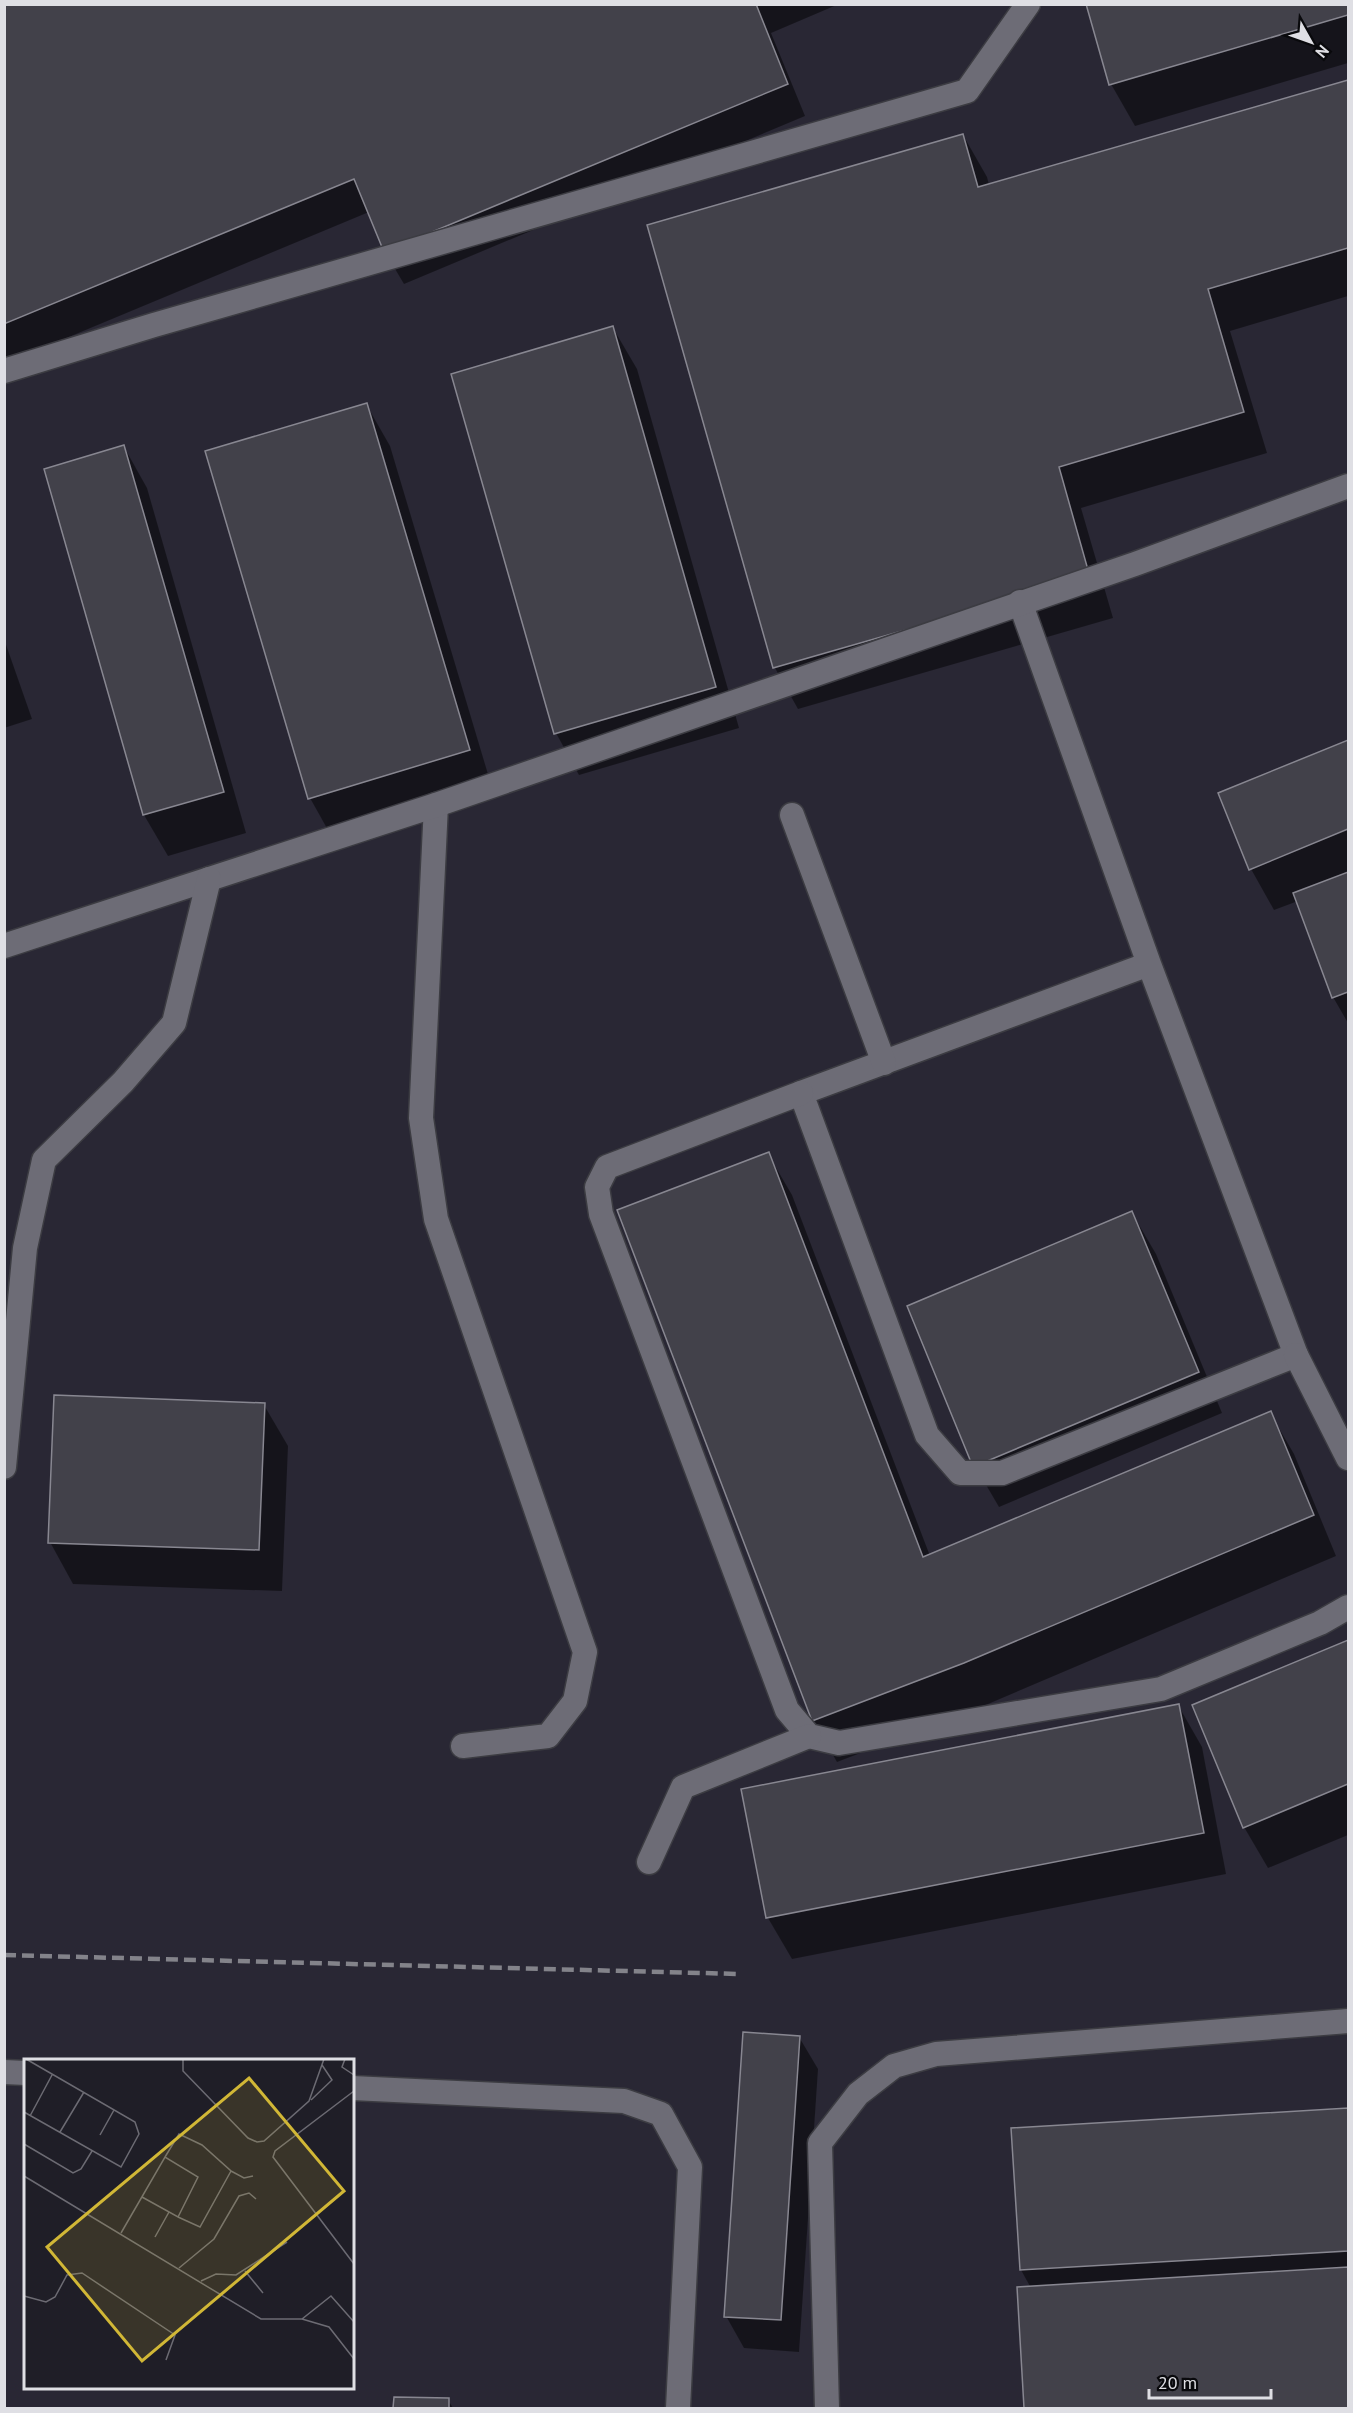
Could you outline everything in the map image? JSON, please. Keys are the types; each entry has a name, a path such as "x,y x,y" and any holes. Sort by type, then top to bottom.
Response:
{"lane":[{"path":"4,371 154,325 967,91 1028,4"},
{"path":"4,946 436,805 1135,564 1348,486"},
{"path":"1020,602 1149,964 1296,1355 1348,1458"},
{"path":"436,805 421,1118 436,1219 585,1652 575,1701 548,1736 463,1746"},
{"path":"792,815 884,1063"},
{"path":"4,1467 15,1248 44,1160 123,1082 174,1023 209,879"},
{"path":"809,1736 787,1710 601,1214 597,1187 606,1167 1149,964"},
{"path":"801,1093 927,1435 960,1473 1002,1473 1296,1355"},
{"path":"649,1862 683,1787 809,1736 839,1743 1161,1689 1320,1623 1348,1607"},
{"path":"827,2409 820,2143 858,2094 894,2066 936,2054 1348,2021"},
{"path":"4,2072 24,2073"},
{"path":"354,2088 624,2101 661,2114 690,2167 678,2409"}],"shaded area":[{"path":"5,5 1348,5 1348,2408 5,2408"}],"building":[{"path":"4,4 756,4 788,84 384,252 354,179 4,324"},
{"path":"1086,4 1348,4 1348,15 1109,85"},
{"path":"1348,80 1348,248 1208,289 1244,412 1059,467 1090,577 773,668 647,225 963,134 978,187"},
{"path":"613,326 716,687 554,734 451,374"},
{"path":"367,403 470,750 308,799 205,451"},
{"path":"124,445 224,792 143,815 44,469"},
{"path":"1348,740 1348,829 1249,870 1218,793"},
{"path":"1348,872 1348,992 1332,998 1293,893"},
{"path":"769,1152 923,1557 1271,1411 1314,1515 964,1663 812,1721 617,1210"},
{"path":"1132,1211 1199,1372 973,1467 907,1306"},
{"path":"54,1395 265,1403 259,1550 48,1543"},
{"path":"1348,1640 1348,1784 1243,1828 1192,1705"},
{"path":"1179,1704 1204,1833 766,1918 741,1789"},
{"path":"743,2032 800,2036 781,2320 724,2317"},
{"path":"1348,2108 1348,2251 1020,2270 1011,2128"},
{"path":"1348,2267 1348,2408 1024,2408 1017,2287"},
{"path":"394,2397 449,2398 449,2408 393,2408"}],"railway":[{"path":"4,1955 740,1974"}]}
